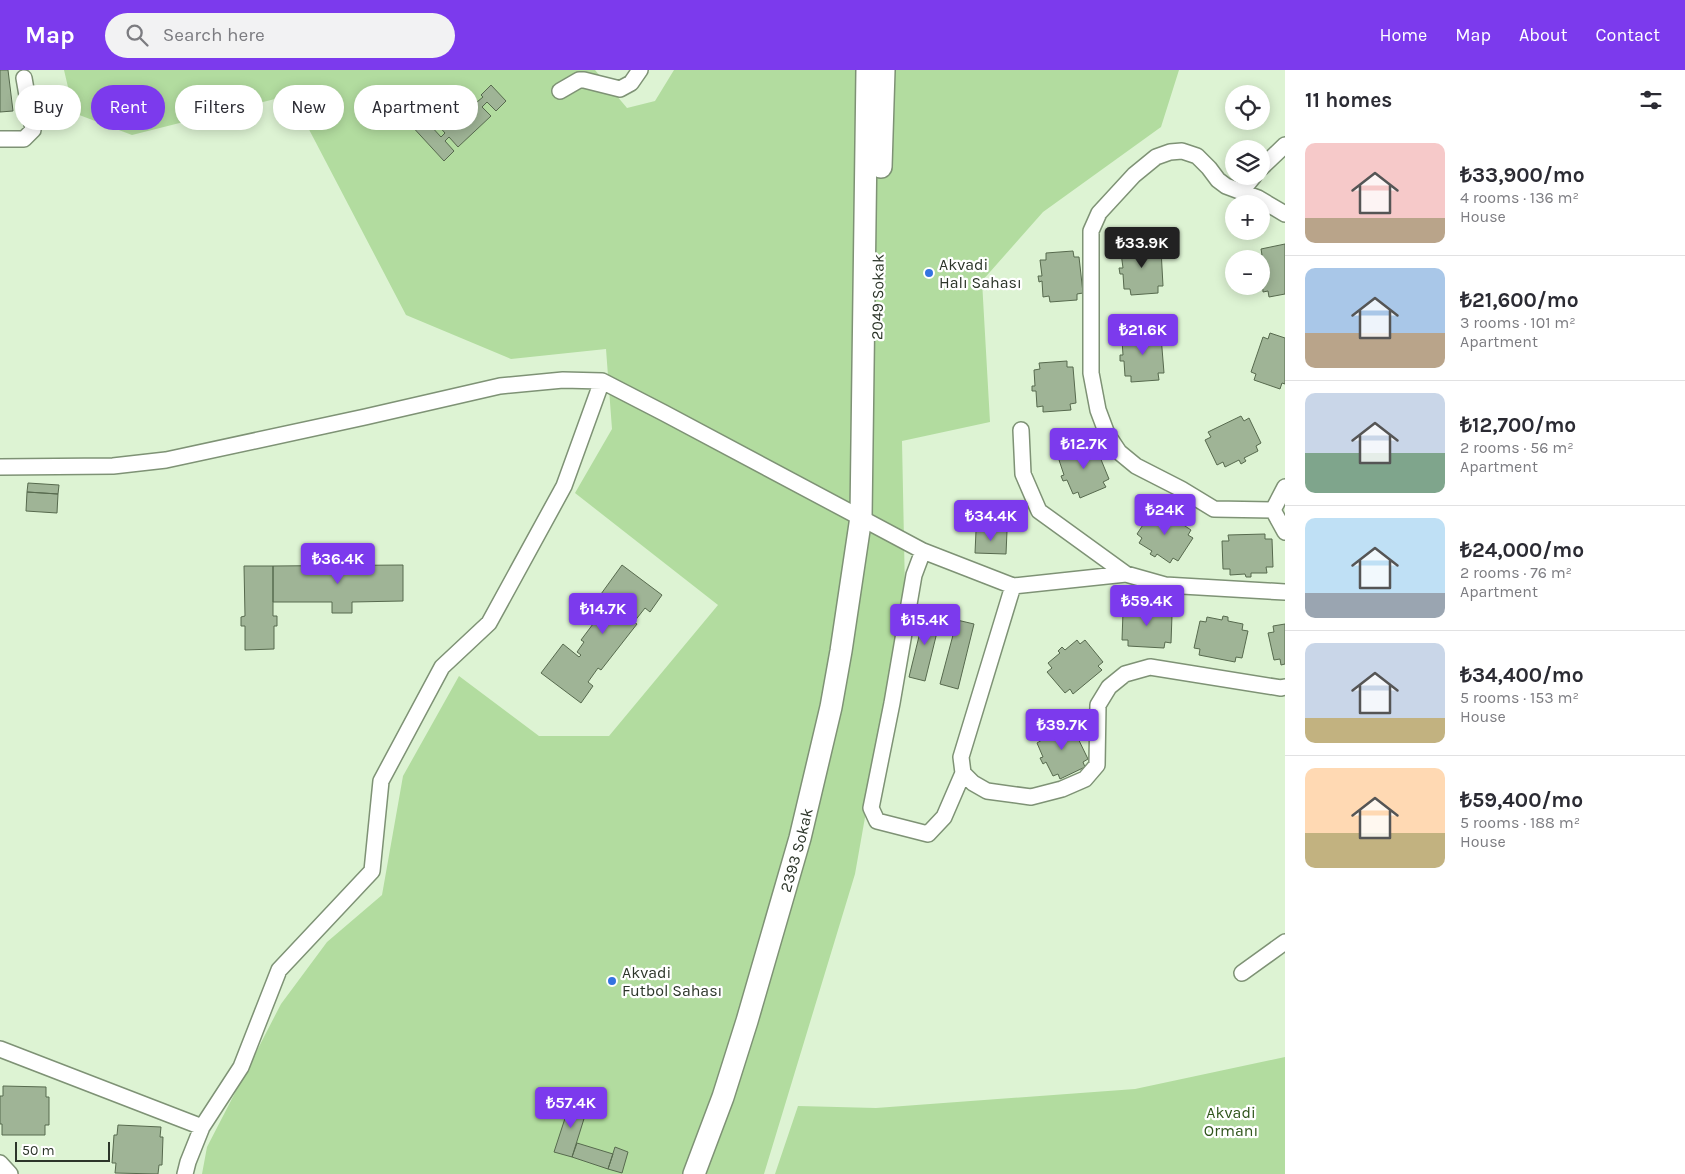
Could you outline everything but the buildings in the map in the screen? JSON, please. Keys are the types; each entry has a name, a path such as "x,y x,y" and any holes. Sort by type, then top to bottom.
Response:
{"main road":[{"name":"2049 Sokak","path":"867,70 867,520"},
{"name":"2049 Sokak","path":"867,520 884,70"},
{"name":"2393 Sokak","path":"694,1174 735,1059 800,838 831,707 867,520"},
{"name":"2393 Sokak","path":"707,1174 744,1077 792,917 819,818 845,686 867,520"}],"street":[{"path":"560,91 579,80 620,89 631,83 640,70"},
{"path":"0,139 24,139 33,130 24,78"},
{"path":"1270,159 1285,145"},
{"path":"1273,510 1214,509 1181,489 1136,466 1119,452 1107,434 1098,410 1091,374 1091,231 1099,213 1134,175 1156,157 1170,152 1182,151 1196,156 1226,186 1258,198 1285,214"},
{"path":"1241,192 1247,185"},
{"path":"0,467 113,466 166,460 356,420 500,386 563,380 602,381 923,551 1013,586 1126,574"},
{"path":"185,1174 202,1127 241,1067 279,970 372,871 381,781 442,667 490,623 564,486 602,381"},
{"path":"1022,430 1023,474 1039,512 1126,574 1165,585 1285,592"},
{"path":"1273,510 1285,487"},
{"path":"1273,510 1285,532"},
{"path":"923,551 914,575 892,703 871,808 877,821 928,834 944,817 963,773 961,757 1013,586"},
{"path":"963,773 973,783 987,791 1031,797 1062,789 1085,779 1097,766 1098,705 1109,687 1125,674 1150,667 1281,688 1285,687"},
{"path":"1242,973 1285,942"},
{"path":"0,1049 202,1127"},
{"path":"0,1163 10,1174"}],"green space":[{"path":"64,70 595,70 627,108 655,101 674,70 1179,70 1161,127 1043,212 982,281 990,422 902,441 905,591 855,874 764,1174 202,1174 207,1147 281,1004 327,942 382,895 403,776 459,676 539,736 609,736 718,605 575,493 612,429 606,349 511,359 406,315 309,130 344,130 344,85 273,85 273,100 263,102 263,85 175,85 175,124 165,127 165,85 91,85 91,119 81,116 81,85 67,85"},
{"path":"119,130 152,130 132,135"},
{"name":"Akvadi Ormanı","path":"1285,1057 1285,1174 775,1174 798,1106 876,1108 1135,1089"}],"place":[{"name":"Akvadi Halı Sahası","path":"929,273"},
{"name":"Akvadi Futbol Sahası","path":"612,981"}]}
